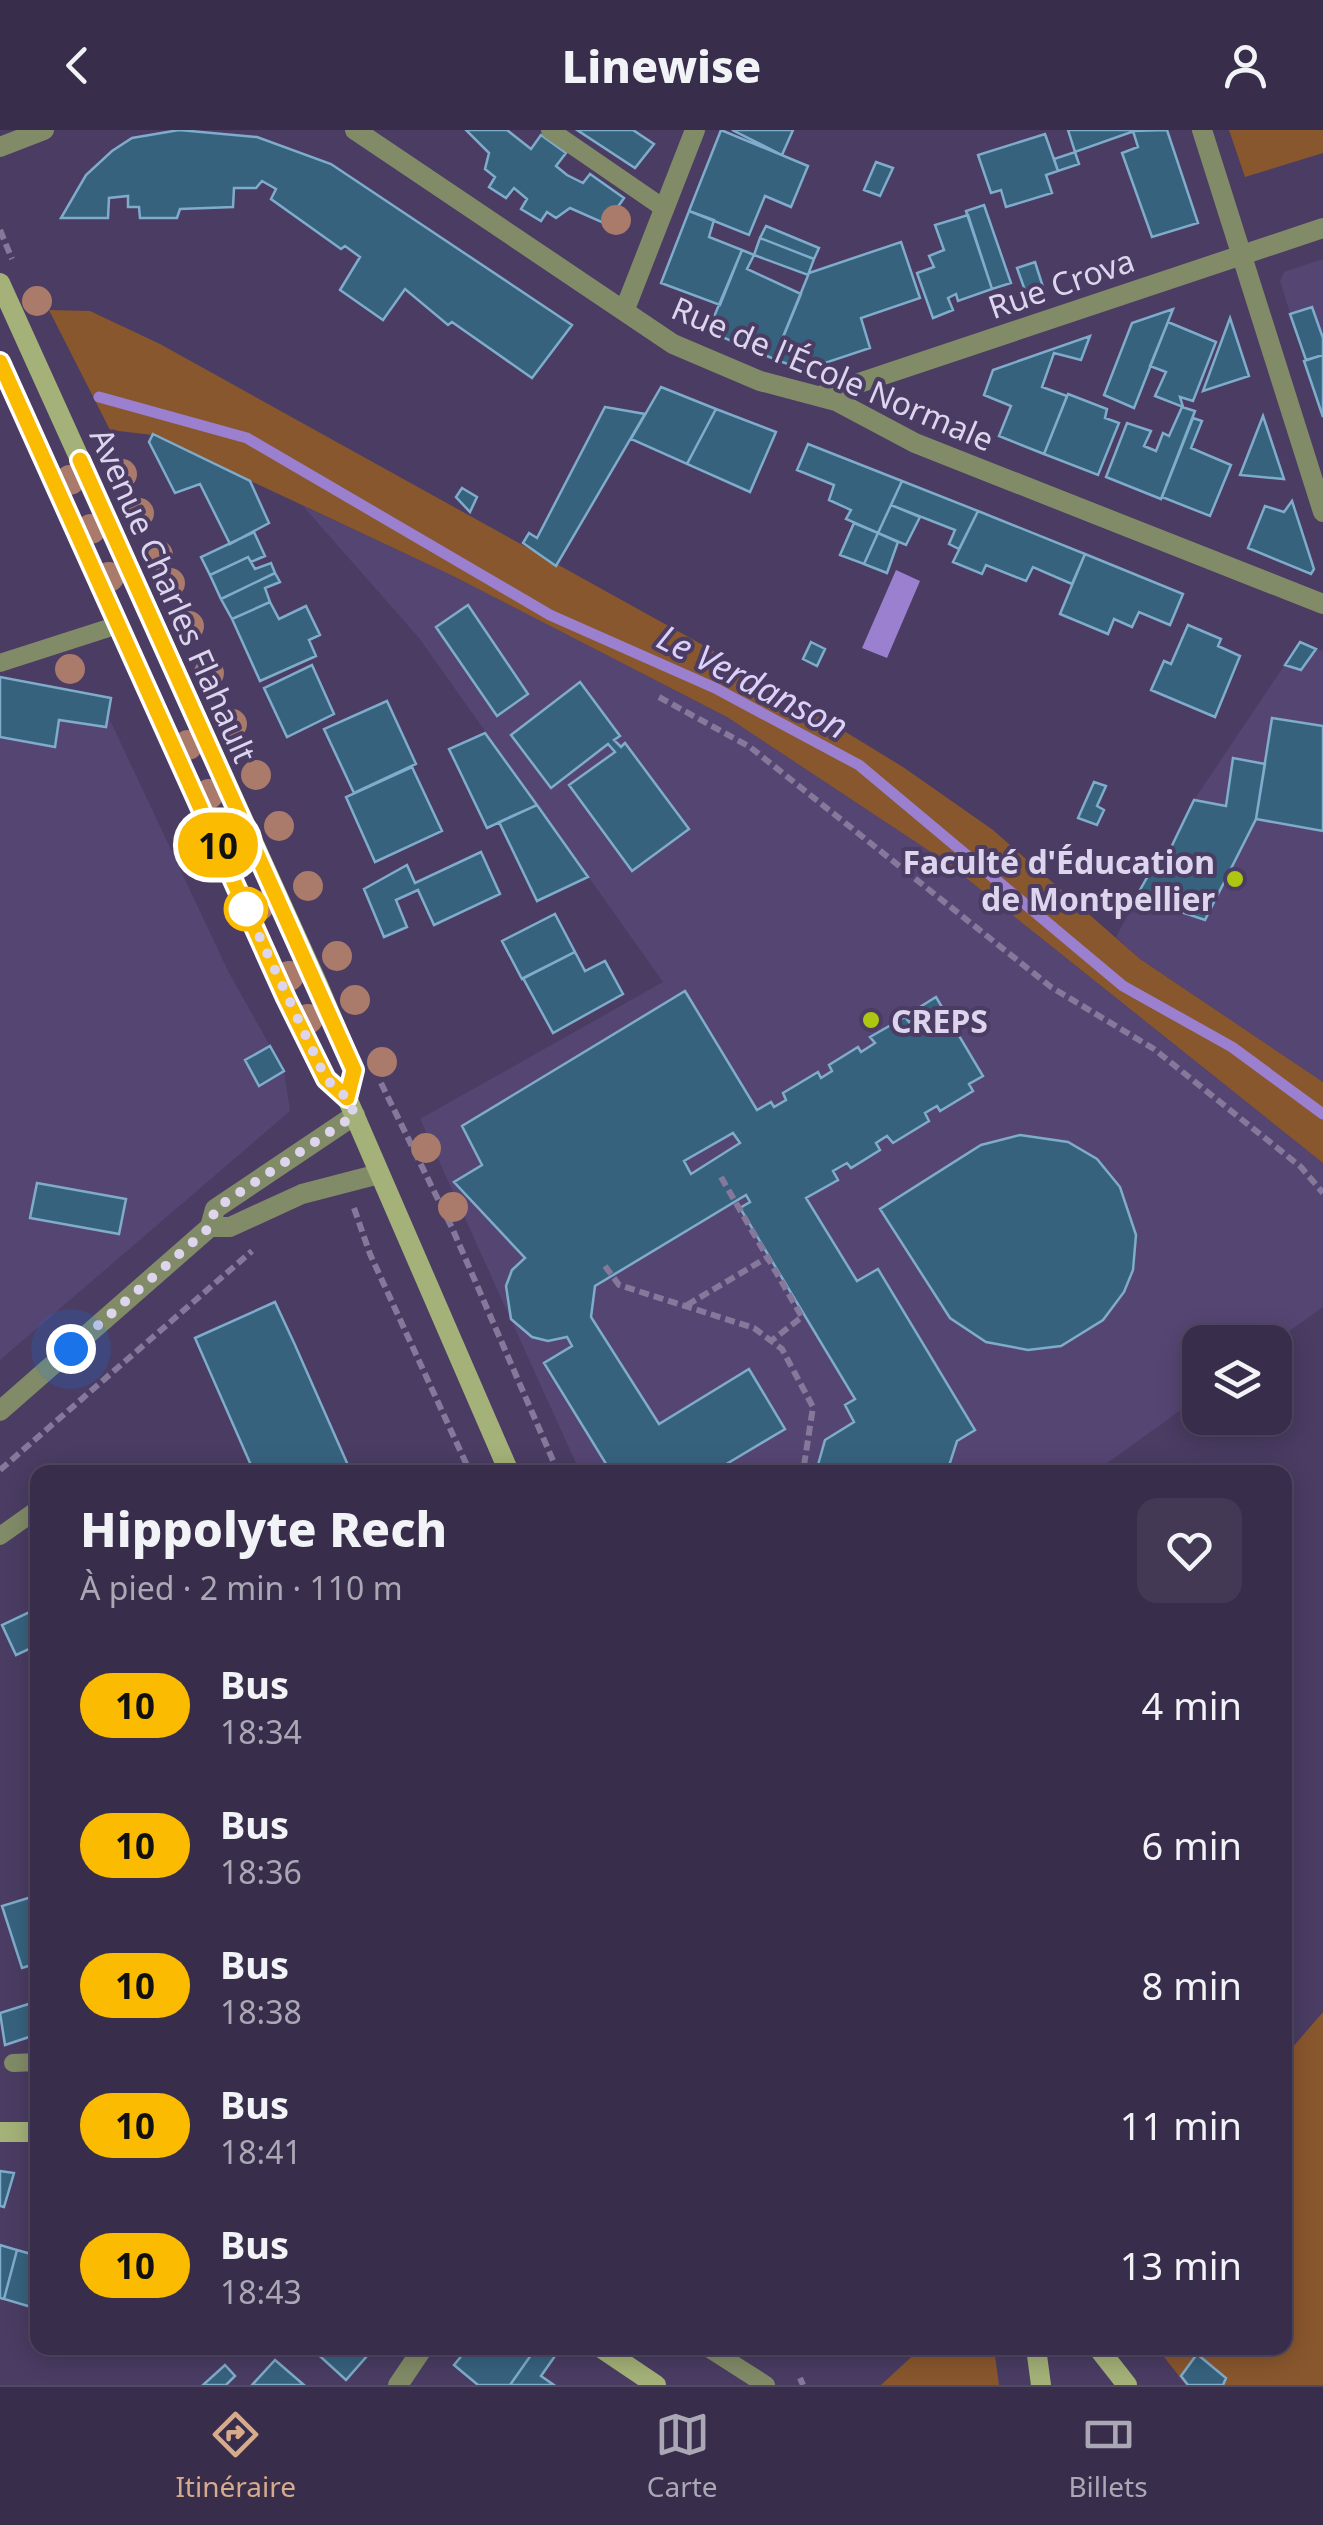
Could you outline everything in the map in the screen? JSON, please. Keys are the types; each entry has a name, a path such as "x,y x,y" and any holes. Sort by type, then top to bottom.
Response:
{"main road":[{"name":"Avenue Charles Flahault","path":"0,284 325,1002 354,1070 351,1107"},
{"name":"Avenue Charles Flahault","path":"0,362 286,998 326,1079 351,1107 506,1465"},
{"path":"0,2132 30,2132"},
{"path":"611,2355 656,2385"},
{"path":"1037,2355 1041,2385"},
{"path":"1103,2355 1127,2385"}],"street":[{"path":"0,147 44,130"},
{"path":"625,309 695,130"},
{"path":"1202,130 1323,512"},
{"name":"Rue de l'École Normale","path":"362,131 690,351 760,381 820,396 862,413 915,443 1323,604"},
{"name":"Rue Crova","path":"820,396 1323,228"},
{"path":"0,1411 210,1227 215,1209 351,1107"},
{"path":"210,1227 230,1227 302,1194 379,1174"},
{"path":"398,2385 419,2355"}],"lane":[{"path":"550,130 665,208"},
{"path":"0,663 118,625"},
{"path":"0,1536 30,1515"},
{"path":"13,2063 30,2062"},
{"path":"719,2355 766,2385"}],"path":[{"path":"659,697 750,747 1051,987 1154,1049 1302,1167 1323,1193"},
{"path":"722,1177 802,1316 772,1341"},
{"path":"434,1190 555,1465"},
{"path":"339,1217 356,1218 467,1465"},
{"path":"0,1470 253,1250"},
{"path":"686,1306 768,1257"},
{"path":"606,1266 619,1286 754,1328 782,1349 813,1408 804,1465"}],"shaded area":[{"path":"1229,130 1323,130 1323,153 1245,177"},
{"path":"1323,259 1323,417 1280,281 1284,272"},
{"path":"49,310 90,311 160,344 710,649 903,767 993,830 1140,959 1323,1082 1323,1163 946,862 727,717 451,575 153,435 110,430"},
{"name":"CREPS","path":"303,506 451,575 727,717 946,862 1323,1163 1323,1307 1292,1329 1292,1325 1182,1325 1182,1409 1105,1465 577,1465 420,1119 663,982 419,638"},
{"path":"896,570 920,581 887,658 862,648"},
{"name":"Faculté d'Éducation de Montpellier","path":"1300,642 1323,651 1323,1082 1140,959 1116,937 1157,860 1164,861 1194,800"},
{"path":"0,677 108,716 228,971 284,1071 290,1111 0,1360"},
{"path":"1323,2012 1323,2385 1186,2385 1162,2355 1292,2355 1292,2048"},
{"path":"913,2355 995,2355 999,2385 881,2385"}],"building":[{"path":"179,130 257,137 331,164 572,325 532,378 452,322 448,325 405,289 383,320 340,290 360,257 345,246 341,249 271,199 276,189 262,181 256,188 234,188 233,207 180,209 177,218 140,218 139,207 128,207 128,196 109,198 108,218 61,218 86,175 112,151 132,138"},
{"path":"466,130 507,130 531,149 541,135 566,153 556,166 567,175 583,183 590,174 624,198 606,224 570,208 556,218 547,212 541,221 521,209 527,199 514,188 506,198 489,187 495,177 485,169 489,153"},
{"path":"577,130 633,130 654,144 635,168"},
{"path":"721,130 808,166 791,207 765,196 749,235 689,211"},
{"path":"732,130 793,130 782,155"},
{"path":"1068,130 1137,130 1075,152"},
{"path":"1167,130 1198,223 1152,237 1122,153 1138,147 1133,131"},
{"path":"1045,134 1058,171 1046,175 1052,193 1006,207 1001,190 991,193 978,155"},
{"path":"1075,152 1079,164 1058,171 1054,159"},
{"path":"876,162 893,168 880,196 864,190"},
{"path":"984,205 1011,283 992,289 966,211"},
{"path":"689,211 714,220 709,237 742,250 720,305 661,283"},
{"path":"968,215 992,289 958,301 956,294 948,298 953,310 933,318 917,273 934,267 929,256 944,250 935,225"},
{"path":"766,226 819,248 814,259 760,238"},
{"path":"760,238 814,259 808,275 754,255"},
{"path":"901,242 920,298 861,318 870,348 804,370 774,359 809,273"},
{"path":"742,250 754,255 747,269 801,294 774,359 708,331"},
{"path":"1035,262 1044,290 1027,296 1017,268"},
{"path":"1312,307 1323,338 1323,355 1306,360 1290,314"},
{"path":"1173,309 1134,408 1104,395 1132,323"},
{"path":"1230,318 1249,376 1203,391"},
{"path":"1168,322 1216,342 1193,401 1180,397 1183,407 1155,396 1166,372 1150,366"},
{"path":"1090,336 1081,360 1054,353 1042,387 1067,396 1044,454 999,436 1011,406 984,395 993,370"},
{"path":"1323,355 1323,417 1304,361"},
{"path":"661,387 716,409 687,464 631,439"},
{"path":"1068,394 1107,409 1105,418 1119,423 1098,475 1044,454"},
{"path":"605,407 645,414 556,566 523,543 529,533 537,538"},
{"path":"1182,407 1195,411 1161,499 1106,477 1127,423 1151,431 1144,446 1156,451 1163,433 1169,436"},
{"path":"716,409 776,432 750,492 687,464"},
{"path":"1263,416 1284,479 1240,475"},
{"path":"1193,418 1202,421 1191,448 1231,465 1210,516 1162,497"},
{"path":"153,434 250,481 269,523 230,544 200,484 175,493 149,442"},
{"path":"808,444 902,481 878,533 846,519 851,510 829,500 834,485 797,470"},
{"path":"902,481 978,511 959,549 949,544 955,530 891,505"},
{"path":"462,488 477,497 470,512 456,497"},
{"path":"1292,501 1314,569 1311,574 1248,548 1265,506 1284,512"},
{"path":"891,505 920,517 906,545 878,533"},
{"path":"978,511 1085,554 1072,584 1033,567 1026,581 986,565 982,574 953,562"},
{"path":"854,523 878,533 864,564 840,555"},
{"path":"254,532 265,556 251,562 248,557 210,575 201,557"},
{"path":"878,533 898,542 887,573 864,564"},
{"path":"1085,554 1183,594 1170,625 1139,612 1132,627 1114,619 1108,634 1060,614"},
{"path":"248,557 255,569 271,563 275,573 221,599 210,575"},
{"path":"275,573 280,582 265,588 270,602 232,619 221,599"},
{"path":"270,602 279,619 306,606 320,635 309,640 316,656 260,681 232,619"},
{"path":"468,605 528,694 497,716 436,627"},
{"path":"1188,625 1221,639 1218,646 1240,656 1215,717 1151,690 1164,661 1171,664"},
{"path":"811,642 825,649 817,666 803,659"},
{"path":"1300,642 1316,649 1301,670 1285,665"},
{"path":"312,665 334,714 287,737 264,688"},
{"path":"0,677 111,698 106,727 59,720 55,747 0,737"},
{"path":"580,682 620,736 614,740 621,747 625,743 689,829 632,871 569,785 615,752 608,744 551,788 511,735"},
{"path":"387,701 416,764 354,793 324,729"},
{"path":"1272,718 1323,726 1323,831 1256,819"},
{"path":"485,733 537,805 487,828 449,749"},
{"path":"1233,758 1265,764 1256,819 1205,920 1136,897 1157,860 1164,862 1194,800 1226,806"},
{"path":"412,767 442,831 375,862 346,797"},
{"path":"1094,782 1106,786 1097,806 1104,810 1097,825 1078,818"},
{"path":"537,805 588,877 537,901 499,822"},
{"path":"481,852 500,894 434,925 418,890 396,900 407,927 384,937 364,889 407,865 415,883"},
{"path":"555,914 575,952 522,979 502,941"},
{"path":"575,952 585,971 605,961 623,994 553,1033 523,978"},
{"path":"685,991 757,1110 786,1100 783,1093 818,1072 821,1078 832,1071 829,1065 858,1047 861,1052 875,1043 870,1037 905,1017 909,1022 919,1015 915,1010 936,997 983,1076 969,1084 973,1091 940,1111 937,1106 925,1113 929,1121 893,1143 887,1136 876,1143 880,1150 851,1168 847,1163 833,1171 838,1180 806,1198 857,1281 878,1269 975,1430 957,1441 949,1465 818,1465 825,1440 854,1422 845,1405 855,1399 740,1208 750,1202 746,1195 595,1286 591,1317 659,1424 749,1369 785,1429 725,1465 607,1465 544,1363 572,1346 567,1337 548,1341 532,1337 511,1319 506,1286 512,1270 525,1258 454,1182 482,1165 462,1126","holes":["733,1133 740,1143 691,1174 684,1161"]},
{"path":"270,1046 284,1071 259,1086 245,1060"},
{"path":"1020,1135 1068,1142 1097,1159 1120,1187 1136,1235 1133,1270 1124,1292 1103,1320 1061,1346 1028,1350 986,1342 950,1318 880,1209 981,1145"},
{"path":"37,1183 126,1199 119,1234 30,1218"},
{"path":"275,1302 348,1465 251,1465 195,1338"},
{"path":"30,1612 30,1649 16,1655 2,1625"},
{"path":"30,1897 30,1966 22,1968 2,1906"},
{"path":"30,2004 30,2037 5,2045 0,2013"},
{"path":"0,2171 14,2173 4,2207 0,2206"},
{"path":"0,2245 17,2250 4,2299 0,2298"},
{"path":"17,2250 30,2254 30,2307 4,2299"},
{"path":"319,2355 368,2355 346,2380"},
{"path":"462,2355 531,2355 510,2385 478,2385 454,2365"},
{"path":"531,2355 555,2356 541,2376 554,2385 510,2385"},
{"path":"1198,2355 1226,2378 1223,2385 1188,2385 1181,2376"},
{"path":"275,2360 304,2385 252,2385"},
{"path":"225,2365 235,2376 226,2385 203,2385"}],"waterway":[{"name":"Le Verdanson","path":"99,397 247,438 550,615 715,688 859,765 1123,986 1232,1047 1323,1114"}],"bus line":[{"name":"10","path":"0,362 286,998 326,1079 347,1098 354,1070 80,460"}],"place":[{"name":"Faculté d'Éducation de Montpellier","path":"1235,879"},
{"name":"CREPS","path":"871,1020"}],"route":[{"path":"71,1349 210,1227 215,1209 355,1115 347,1098 326,1079 240,895 246,909"}]}
